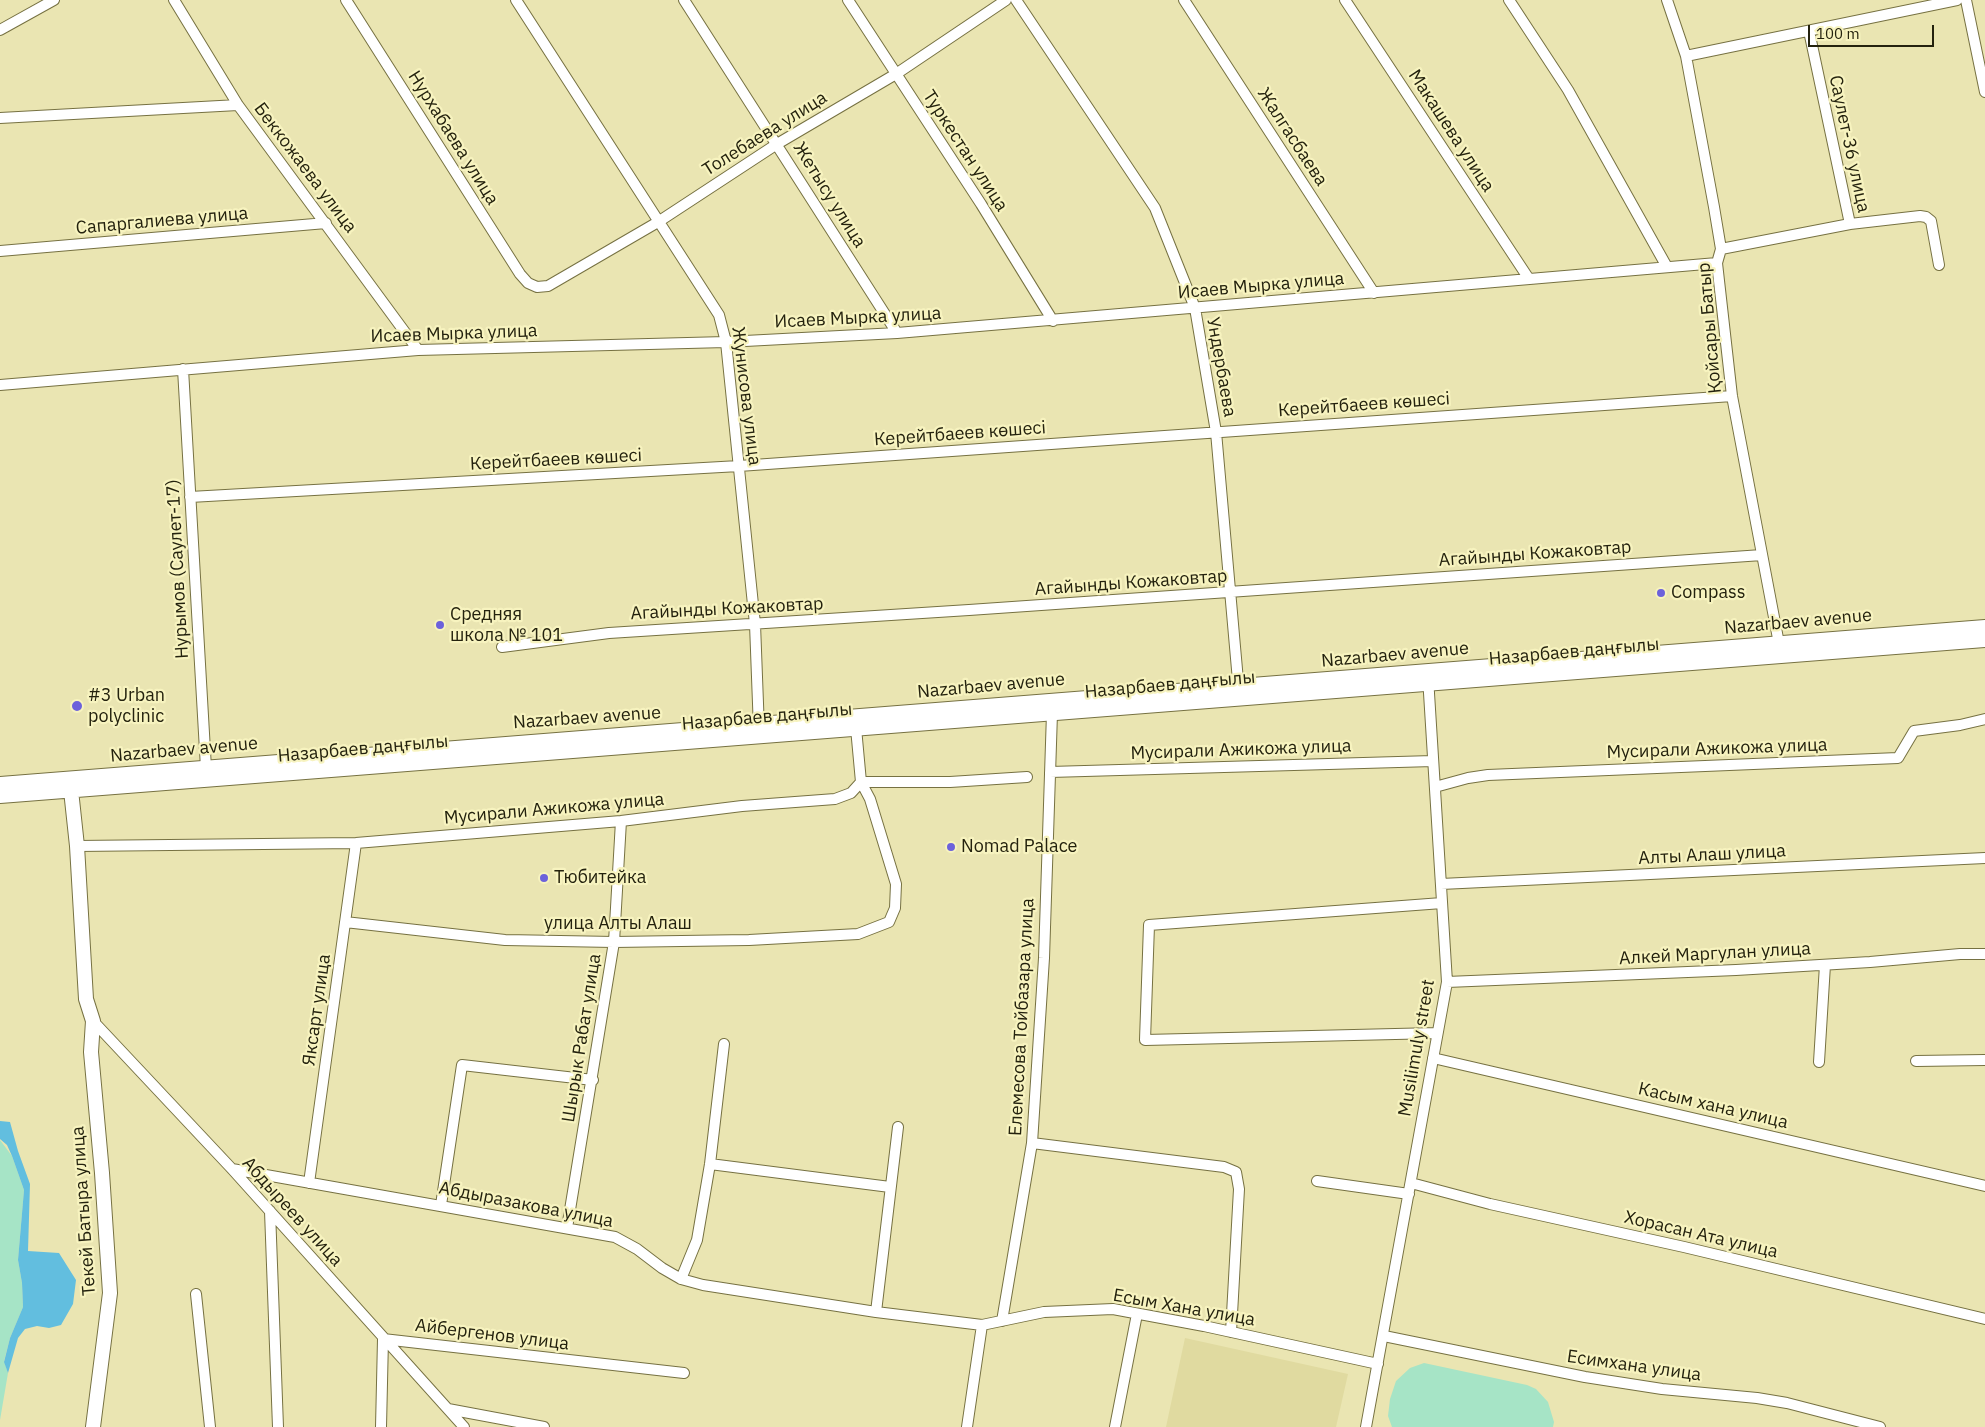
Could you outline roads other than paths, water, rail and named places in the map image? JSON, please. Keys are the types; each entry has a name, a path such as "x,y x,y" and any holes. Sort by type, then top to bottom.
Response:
{"main road":[{"name":"Nazarbaev avenue","path":"1780,649 1985,627"},
{"name":"Назарбаев даңғылы","path":"0,796 70,784 759,730 856,728 1052,713 1239,692 1780,649 1985,640"},
{"name":"Nazarbaev avenue","path":"0,784 70,784 206,768 759,730 1239,692"},
{"name":"Текей Батыра улица","path":"70,784 77,846 86,999 92,1021 90,1052 102,1173 110,1293 93,1427"}],"street":[{"path":"0,30 54,0"},
{"name":"Беккожаева улица","path":"174,0 238,105 418,350"},
{"name":"Нурхабаева улица","path":"346,0 520,274 528,283 537,287"},
{"name":"Жунисова улица","path":"516,0 719,314 726,342 755,624 759,730"},
{"name":"Жетысу улица","path":"684,0 897,333"},
{"name":"Туркестан улица","path":"848,0 981,204 1054,321"},
{"name":"Толебаева улица","path":"537,287 548,286 658,222 777,144 896,74 1006,0"},
{"name":"Ундербаева","path":"1016,0 1155,208 1195,308 1216,432 1239,692"},
{"name":"Жалгасбаева","path":"1184,0 1374,293"},
{"name":"Макашева улица","path":"1345,0 1529,279"},
{"path":"1510,0 1568,90 1667,267"},
{"name":"Қойсары Батыр","path":"1667,0 1686,56 1721,250 1717,263 1732,396 1780,649"},
{"path":"1686,56 1957,0"},
{"path":"1966,0 1985,92"},
{"name":"Саулет-36 улица","path":"1721,250 1850,224 1809,31"},
{"path":"0,118 238,105"},
{"path":"1850,224 1920,216 1926,217 1931,221 1939,265"},
{"name":"Сапаргалиева улица","path":"0,250 326,223"},
{"name":"Исаев Мырка улица","path":"0,385 418,350 726,342 897,333 1717,263"},
{"name":"Нурымов (Саулет-17)","path":"183,369 206,768"},
{"name":"Керейтбаеев көшесі","path":"190,497 739,466 1732,396"},
{"name":"Агайынды Кожаковтар","path":"502,648 609,632 755,624 1762,555"},
{"name":"Musilimuly street","path":"1366,1427 1447,982 1428,677"},
{"name":"Елемесова Тойбазара улица","path":"1002,1321 1032,1143 1044,958 1052,713"},
{"name":"Мусирали Ажикожа улица","path":"1435,787 1488,775 1898,758 1914,730 1960,725 1985,719"},
{"path":"856,728 861,782 950,782 1027,777"},
{"name":"Мусирали Ажикожа улица","path":"1050,772 1433,760"},
{"name":"Мусирали Ажикожа улица","path":"77,846 356,842 621,821 742,806 836,799 851,793 861,782"},
{"name":"улица Алты Алаш","path":"345,922 505,940 614,942 749,940 858,934 889,922 895,908 896,884 870,799 861,782"},
{"name":"Шырык Рабат улица","path":"567,1228 593,1080 614,942 621,821"},
{"name":"Яксарт улица","path":"309,1183 356,842"},
{"name":"Алты Алаш улица","path":"1441,884 1985,858"},
{"path":"1438,1033 1146,1040 1149,925 1442,903"},
{"name":"Алкей Маргулан улица","path":"1447,982 1825,964 1960,954 1985,954"},
{"path":"1818,1062 1825,964"},
{"name":"Абдыреев улица","path":"92,1021 232,1169 464,1427"},
{"path":"681,1279 697,1240 710,1164 724,1044"},
{"name":"Касым хана улица","path":"1433,1058 1985,1186"},
{"path":"1916,1062 1985,1060"},
{"path":"441,1205 462,1065 593,1080"},
{"path":"876,1312 898,1126"},
{"path":"1032,1143 1224,1167 1236,1172 1239,1189 1231,1332"},
{"path":"710,1164 890,1186"},
{"name":"Абдыразакова улица","path":"232,1169 615,1237 637,1249 662,1268 681,1279 703,1285 876,1312 982,1325"},
{"path":"1317,1181 1409,1194"},
{"name":"Хорасан Ата улица","path":"1411,1183 1490,1204 1674,1245 1985,1319"},
{"path":"270,1211 278,1427"},
{"path":"196,1294 210,1427"},
{"name":"Есым Хана улица","path":"982,1325 1044,1312 1113,1309 1378,1364"},
{"path":"1115,1427 1137,1314"},
{"path":"967,1427 982,1325"},
{"name":"Есимхана улица","path":"1384,1336 1585,1377 1662,1389 1749,1397 1780,1402 1880,1427"},
{"path":"381,1427 383,1339"},
{"name":"Айбергенов улица","path":"383,1339 684,1373"},
{"path":"448,1409 544,1427"}],"water":[{"path":"0,1121 10,1122 30,1184 28,1251 59,1253 76,1280 73,1304 61,1325 49,1328 37,1326 25,1329 18,1338 8,1373 4,1362 10,1338 23,1307 22,1283 18,1260 24,1190 7,1145 0,1139"}],"place":[{"name":"Compass","path":"1661,593"},
{"name":"Средняя школа № 101","path":"440,625"},
{"name":"#3 Urban polyclinic","path":"77,706"},
{"name":"Nomad Palace","path":"951,847"},
{"name":"Тюбитейка","path":"544,878"}]}
